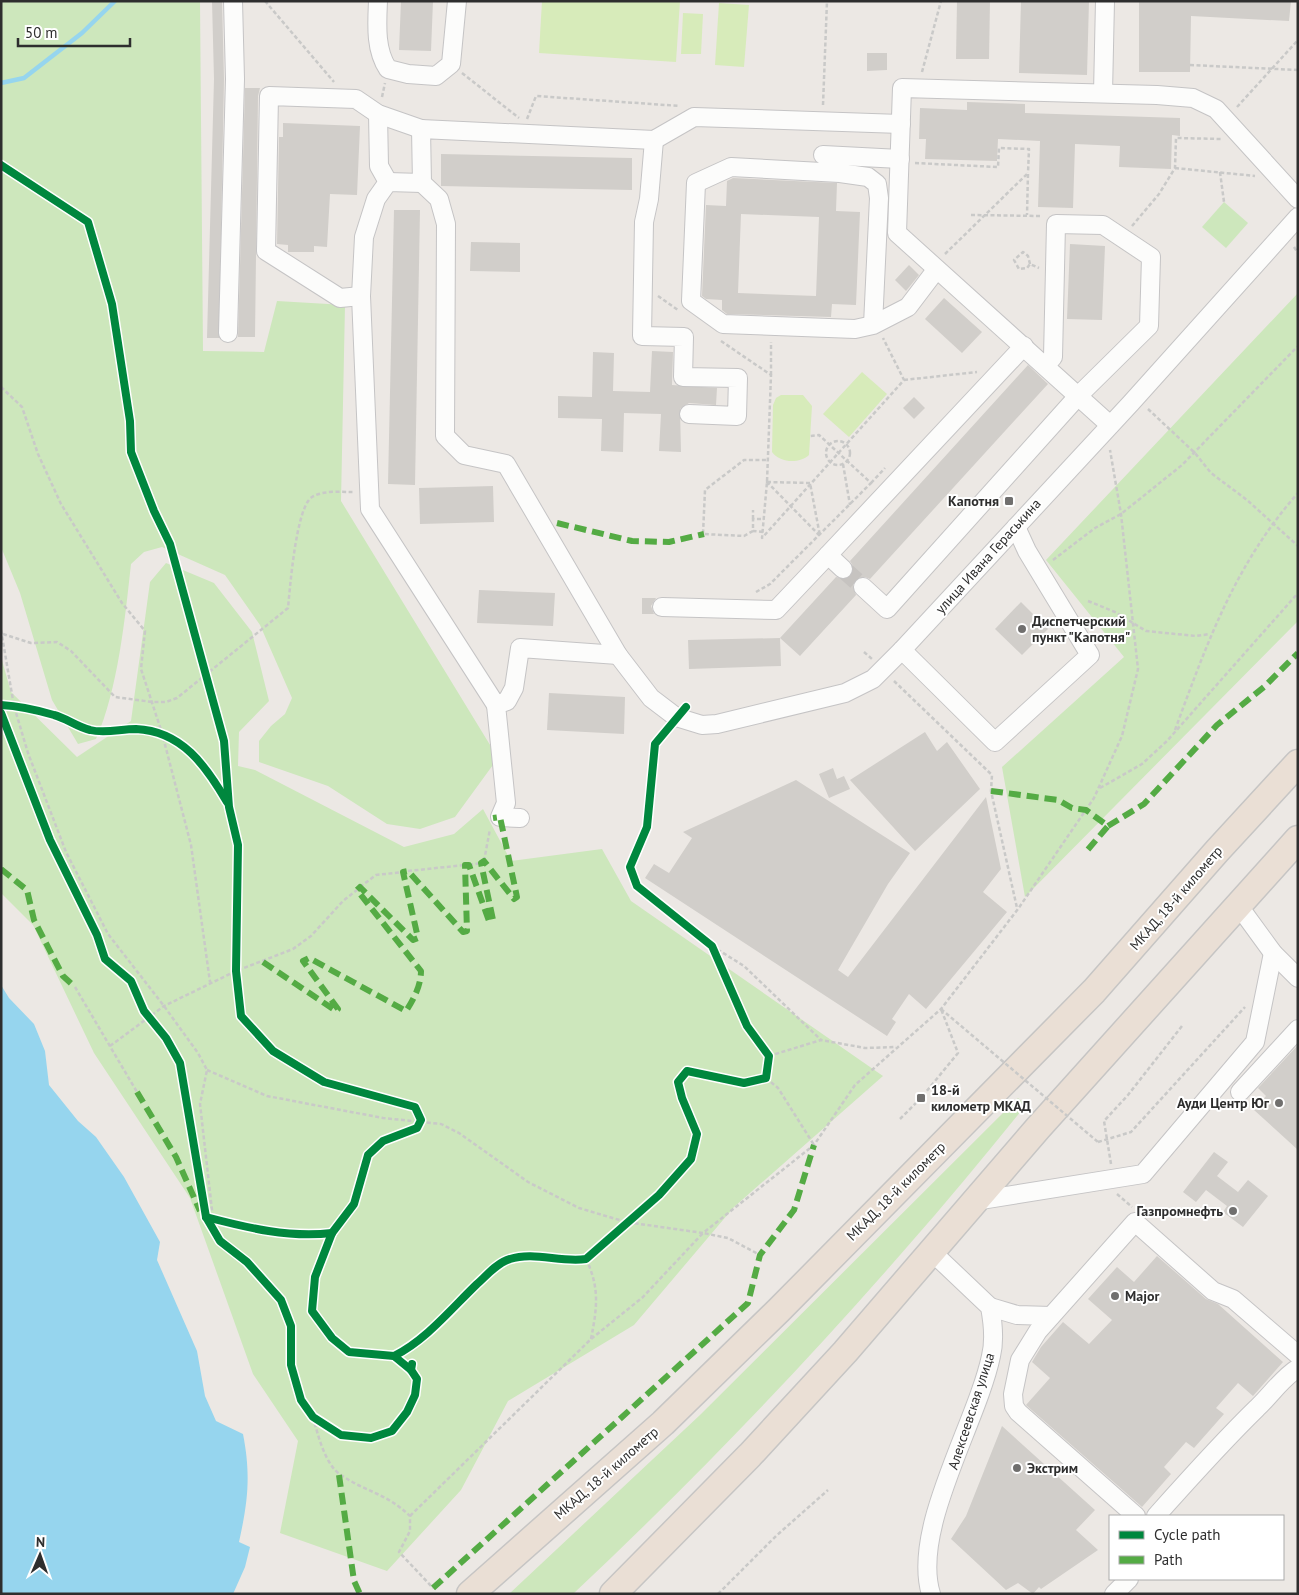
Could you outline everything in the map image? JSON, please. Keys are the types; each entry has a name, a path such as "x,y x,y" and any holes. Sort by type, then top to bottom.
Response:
{"highway":[{"name":"МКАД, 18-й километр","path":"470,1594 663,1423 779,1310 1094,991 1217,851 1298,764"},
{"path":"614,1594 750,1455 831,1367 931,1251 1298,839"}],"street":[{"path":"228,333 235,78 233,1"},
{"path":"378,1 377,23 381,59 388,69 408,74 436,76 451,64 457,1"},
{"path":"1103,93 1105,1"},
{"path":"1110,425 1046,365 898,233 905,163 901,124 902,88 1103,93 1193,98 1216,109 1298,199"},
{"path":"361,296 340,298 266,251 269,96 356,100 378,114 421,129 654,140 694,117 901,124"},
{"path":"378,114 379,166 388,182"},
{"path":"388,182 422,183 421,129"},
{"path":"654,140 649,199 644,222 642,336 684,337 683,377 738,378 737,416 689,414"},
{"path":"823,156 905,163"},
{"path":"873,325 879,198 877,184 868,177 840,173 731,167 696,183 691,301 723,324 855,329 873,325 908,307 937,267"},
{"path":"388,182 376,199 364,237 361,296 370,509 496,705 506,803 500,817 520,818"},
{"name":"улица Ивана Гераськина","path":"422,183 439,199 446,224 445,436 464,455 506,464 618,655 651,698 663,709 689,722 702,724 732,722 845,693 860,687 883,670 1110,425 1298,217"},
{"path":"863,587 887,609 1079,395 1148,326 1151,257 1103,225 1056,224 1053,357 1046,365"},
{"path":"662,607 776,610 1024,346"},
{"path":"902,650 995,742 1090,655 1026,551 1016,527"},
{"path":"828,555 843,569"},
{"path":"496,705 507,702 514,688 520,648 618,655"},
{"path":"1238,905 1273,953 1298,978"},
{"path":"976,1201 1142,1174 1255,1042 1273,953"},
{"path":"1240,1092 1298,1029"},
{"path":"1135,1515 1018,1412 1014,1406 1013,1394 1017,1367 1038,1331 1134,1222 1213,1291 1233,1299 1298,1356"},
{"path":"931,1251 990,1307 1017,1315 1051,1316"},
{"name":"Алексеевская улица","path":"931,1594 927,1574 929,1540 991,1356 993,1334 990,1307"},
{"path":"1157,1515 1234,1429 1258,1408 1286,1375 1298,1368"},
{"path":"1114,1594 1129,1580"}],"path":[{"path":"265,1 324,69"},
{"path":"822,111 827,1"},
{"path":"921,89 922,69 941,1"},
{"path":"1224,118 1239,106 1298,40"},
{"path":"451,64 525,123 536,96 688,106"},
{"path":"1190,66 1298,70"},
{"path":"378,114 388,69"},
{"path":"1129,230 1159,194 1175,168 1176,138 1224,139"},
{"path":"905,163 998,167 999,148 1029,149 1027,216"},
{"path":"1175,168 1256,176"},
{"path":"1220,172 1224,202"},
{"path":"937,267 984,215 1028,173"},
{"path":"971,215 1048,216"},
{"path":"1293,245 1298,253"},
{"path":"1030,264 1028,256 1022,252 1014,260 1019,269 1030,264 1047,271"},
{"path":"873,325 880,334 904,380"},
{"path":"771,326 771,375"},
{"path":"1053,560 1096,528 1121,514 1195,453 1298,346"},
{"path":"773,523 904,380 983,371"},
{"path":"1,387 22,407 38,454 61,504 122,604 145,631 141,669 162,733 191,845 210,982"},
{"path":"1146,407 1195,453 1211,473 1298,546"},
{"path":"751,596 770,584 871,483 819,435 810,436"},
{"path":"837,440 846,443 850,452 847,461 839,465 830,462 826,453 829,444 837,440"},
{"path":"433,1588 400,1552 410,1531 410,1516 591,1339 643,1297 703,1233 814,1145 855,1085 940,1009 1018,909 1086,810 1122,736 1138,669 1121,514 1109,446"},
{"path":"763,532 753,532 744,536 703,534 706,490 744,460 768,460"},
{"path":"843,464 850,505"},
{"path":"810,483 767,482 791,504 820,536"},
{"path":"810,483 820,536"},
{"path":"369,492 324,492 311,498 304,508 293,561 288,608 206,680 177,698 166,702 152,702 115,696 71,651 57,642 32,644 1,633 14,706 28,753 66,852 108,934 164,1006 198,1053 207,1070 267,1096 383,1118 420,1117 441,1124 459,1133 528,1182 580,1208 728,1238 760,1255"},
{"path":"1175,732 1210,634 1239,577 1272,523 1298,493"},
{"path":"753,510 753,532"},
{"path":"753,519 764,519"},
{"path":"1098,788 1142,764 1175,732 1298,593"},
{"path":"1088,601 1146,631 1196,636 1210,634"},
{"path":"864,652 992,774 991,791 1018,909"},
{"path":"203,667 206,680"},
{"path":"153,732 162,733 170,738"},
{"path":"470,865 482,862 491,826"},
{"path":"408,871 465,865"},
{"path":"360,887 376,875 404,872"},
{"path":"110,1046 146,1015 210,982 293,949 311,936 343,900 356,890"},
{"path":"705,940 744,966 821,1040 865,1048 898,1047"},
{"path":"712,946 720,964"},
{"path":"236,961 237,980"},
{"path":"75,987 137,1092"},
{"path":"940,1009 1098,1142 1131,1132 1249,1002"},
{"path":"900,1119 921,1098 958,1053 940,1009"},
{"path":"146,1015 154,1025"},
{"path":"1113,1179 1104,1121 1132,1090 1182,1026"},
{"path":"765,1070 821,1040"},
{"path":"763,1049 765,1070 814,1145"},
{"path":"207,1070 200,1104 210,1220"},
{"path":"410,1131 416,1128 420,1117"},
{"path":"201,1189 210,1220"},
{"path":"619,1228 629,1219"},
{"path":"210,1220 222,1221"},
{"path":"591,1339 597,1309 595,1277 582,1259 592,1252"},
{"path":"311,1414 322,1450 339,1475 395,1502 410,1516"},
{"path":"311,1414 327,1426"},
{"path":"718,1594 776,1536 828,1490"}],"green space":[{"path":"1,1 200,1 203,351 264,352 277,301 345,305 341,501 498,758 455,817 420,829 387,824 328,786 259,762 259,741 271,726 285,714 292,698 260,625 225,575 162,547 144,552 131,564 120,653 110,699 96,739 78,744 52,700 20,593 1,547"},
{"path":"542,1 680,1 676,62 539,53"},
{"path":"719,3 749,5 744,67 715,65"},
{"path":"683,13 703,14 701,54 681,54"},
{"path":"1224,202 1248,223 1226,248 1202,227"},
{"path":"1298,293 1298,621 1025,897 1002,767 1124,657 1046,560"},
{"path":"862,372 887,394 849,437 823,414"},
{"path":"781,395 803,395 812,406 809,455 800,460 785,460 775,456 772,452 773,405 776,398"},
{"path":"166,563 214,583 252,632 269,701 239,732 238,766 255,770 404,847 454,834 483,809 511,861 602,849 631,901 883,1076 734,1207 634,1325 508,1401 461,1490 387,1571 280,1533 298,1441 253,1374 190,1198 94,1053 33,925 1,893 1,657 11,692 77,757 131,721 150,582"},
{"path":"1018,1098 1026,1105 922,1230 786,1381 617,1552 573,1594 509,1594 700,1415"}],"water":[{"path":"1,985 9,998 34,1024 45,1051 49,1085 78,1121 96,1137 124,1177 160,1242 157,1260 197,1351 205,1396 216,1421 243,1434 248,1475 245,1514 239,1542 250,1547 245,1567 233,1594 1,1594"}],"building":[{"path":"212,1 222,1 224,79 219,338 207,338 214,79"},
{"path":"401,1 433,1 431,51 399,50"},
{"path":"957,1 990,1 989,59 956,59"},
{"path":"1021,1 1089,1 1087,75 1019,73"},
{"path":"1139,1 1291,1 1289,21 1191,16 1190,72 1139,72"},
{"path":"867,53 887,53 887,70 867,71"},
{"path":"245,88 260,88 258,96 255,337 238,337"},
{"path":"967,102 1025,104 1025,113 1180,118 1180,136 1172,135 1171,169 1119,167 1120,146 1075,144 1073,208 1038,207 1040,141 998,139 997,161 925,159 926,139 919,139 920,108 967,110"},
{"path":"283,123 360,126 357,195 330,194 327,247 314,246 314,252 288,252 288,245 277,244 279,137 283,137"},
{"path":"441,154 632,158 632,190 441,186"},
{"path":"733,178 837,183 836,211 860,212 856,305 832,304 831,317 727,314 722,310 722,300 706,299 702,296 706,205 726,206 727,181","holes":["741,214 819,217 816,296 738,293"]},
{"path":"394,210 420,210 415,485 388,484"},
{"path":"471,242 520,243 520,272 470,271"},
{"path":"1070,244 1105,246 1102,320 1067,319"},
{"path":"909,265 919,275 906,291 895,280"},
{"path":"944,298 982,332 962,353 925,319"},
{"path":"652,351 673,352 672,385 717,388 716,405 689,403 680,409 681,452 659,451 661,414 624,413 623,452 601,451 602,419 558,418 558,396 592,397 593,352 614,353 613,391 650,392"},
{"path":"1028,365 1048,384 870,579 865,577 856,580 853,585 856,595 800,656 780,638 836,577 846,579 851,576 853,566 850,561"},
{"path":"914,397 925,408 914,419 903,408"},
{"path":"493,486 494,522 420,524 419,488"},
{"path":"479,590 555,593 553,626 477,623"},
{"path":"642,598 656,598 651,606 654,614 642,614"},
{"name":"Диспетчерский пункт \"Капотня\"","path":"1021,602 1048,629 1022,655 995,629"},
{"path":"780,638 781,666 689,669 688,640"},
{"path":"549,693 625,697 624,734 547,730"},
{"path":"925,732 937,751 947,742 980,789 915,851 850,780"},
{"path":"833,768 837,779 844,776 850,789 829,798 819,774"},
{"path":"796,780 910,853 888,884 838,970 848,977 986,797 1001,869 983,892 1007,912 926,1009 909,994 892,1019 896,1022 887,1036 645,878 654,864 669,873 692,838 683,832"},
{"name":"Ауди Центр Юг","path":"1298,1045 1298,1150 1254,1110 1266,1096 1258,1088"},
{"path":"1214,1152 1228,1162 1217,1176 1238,1192 1248,1180 1268,1196 1243,1227 1223,1212 1227,1206 1206,1190 1196,1202 1183,1192"},
{"path":"1157,1256 1206,1299 1218,1304 1283,1362 1253,1396 1238,1383 1216,1408 1224,1414 1194,1448 1186,1442 1164,1467 1171,1474 1142,1507 1026,1405 1050,1378 1032,1362 1041,1347 1063,1322 1089,1344 1112,1320 1088,1299 1117,1267 1134,1282"},
{"name":"Экстрим","path":"1002,1426 1095,1510 1076,1530 1098,1550 1041,1589 1039,1587 1033,1594 1018,1583 1006,1590 951,1539 966,1516"}],"waterway":[{"path":"1,83 24,78 82,33 115,1"}],"tunnel":[{"path":"843,569 863,587"}],"marked path":[{"path":"557,523 632,541 669,542 704,534"},
{"path":"1108,826 1144,804 1217,725 1264,687 1298,653"},
{"path":"991,791 1058,800 1072,808 1086,810 1108,826 1085,853"},
{"path":"263,962 336,1011 338,1009 303,961 309,958 406,1011 417,992 421,971 357,890 360,887 413,940 418,938 403,872 408,871 463,932 467,931 465,865 469,865 489,921 493,920 481,863 484,861 514,899 517,897 500,817 493,818"},
{"path":"1,869 27,890 34,920 63,976 75,987"},
{"path":"137,1092 176,1157 200,1211"},
{"path":"433,1588 748,1303 760,1255 794,1210 814,1145"},
{"path":"339,1475 354,1581 360,1594"}],"cycle path":[{"path":"1,165 88,222 112,304 130,421 131,452 154,511 170,544 224,741 229,807 238,845 236,971 241,1016 273,1051 324,1082 415,1107 421,1120 417,1128 383,1141 368,1155 354,1204 332,1233 315,1277 312,1311 332,1338 349,1352 394,1356 411,1370"},
{"path":"1,705 48,713 85,729 96,731 136,729 152,731 167,736 191,753 210,776 227,802"},
{"path":"394,1356 417,1342 501,1263 510,1259 528,1256 567,1260 586,1259 659,1195 691,1159 697,1134 682,1098 678,1082 687,1071 744,1083 766,1078 769,1056 747,1026 712,946 637,886 630,867 647,827 655,744 686,707"},
{"path":"1,713 50,840 97,935 105,959 131,981 144,1011 166,1038 180,1063 206,1217 220,1241 247,1262 281,1300 291,1326 291,1365 301,1400 313,1417 341,1435 371,1438 392,1431 407,1412 415,1395 417,1379 411,1370 412,1364"},
{"path":"206,1217 284,1233 332,1233"}],"place":[{"name":"Капотня","path":"1009,501"},
{"name":"Диспетчерский пункт \"Капотня\"","path":"1022,629"},
{"name":"18-й километр МКАД","path":"921,1098"},
{"name":"Ауди Центр Юг","path":"1279,1103"},
{"name":"Газпромнефть","path":"1233,1211"},
{"name":"Major","path":"1115,1296"},
{"name":"Экстрим","path":"1017,1468"}]}
